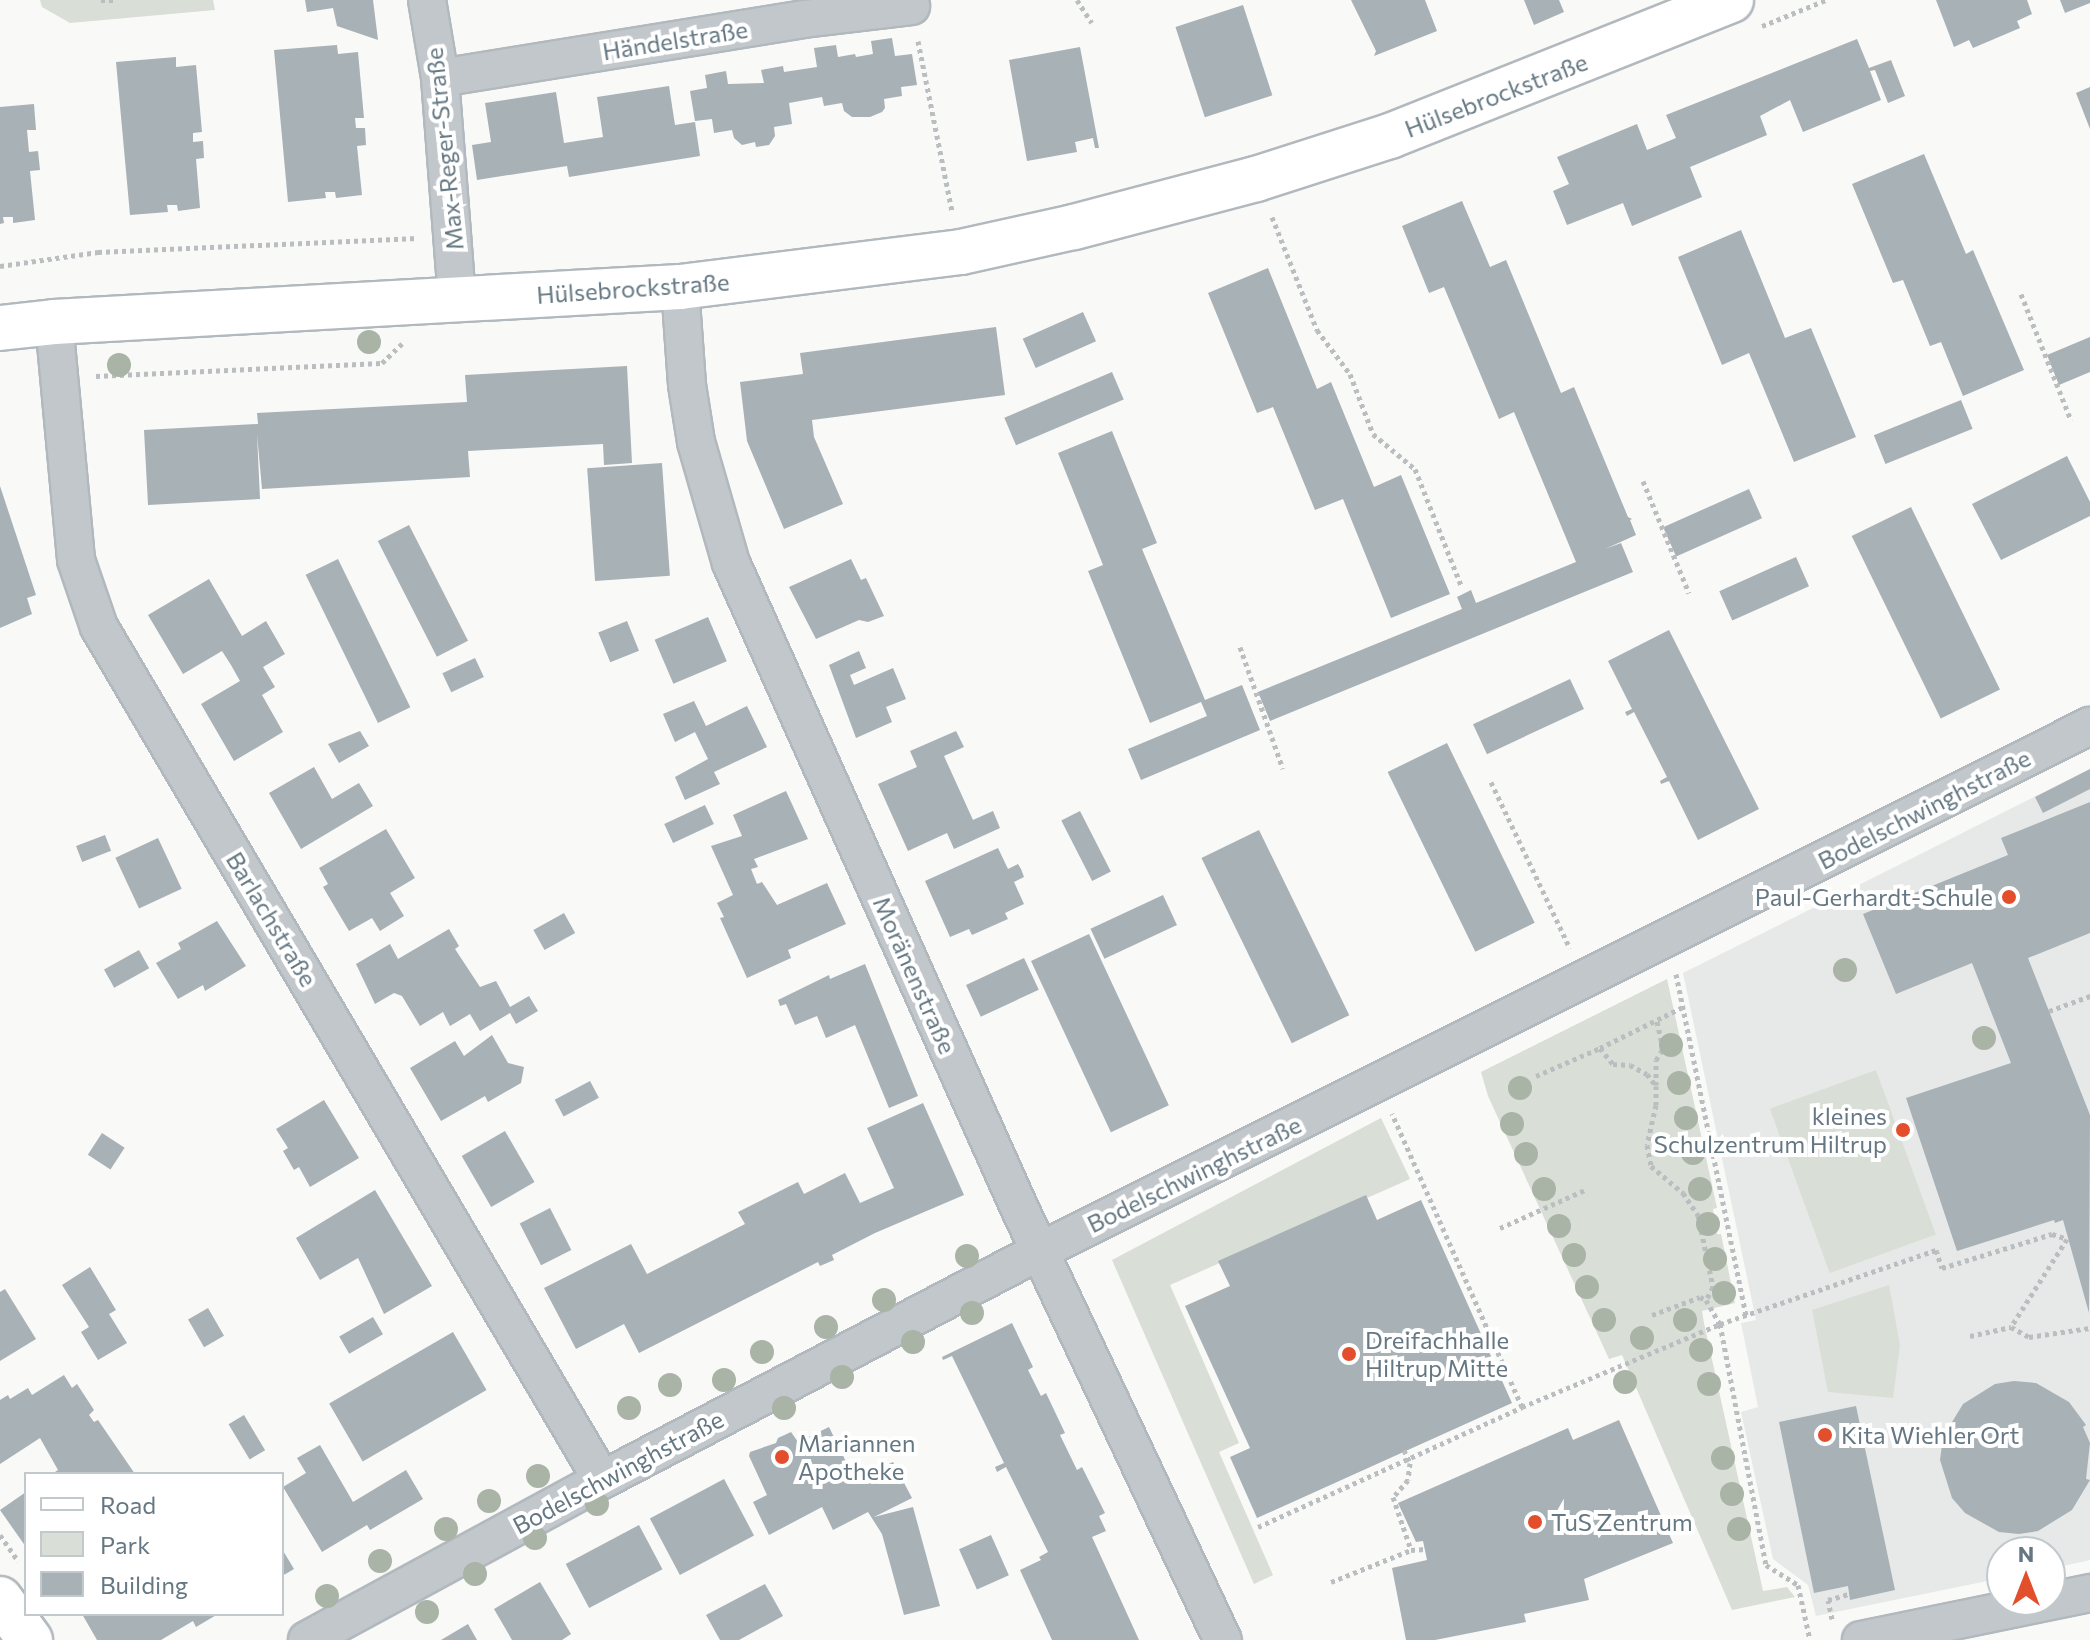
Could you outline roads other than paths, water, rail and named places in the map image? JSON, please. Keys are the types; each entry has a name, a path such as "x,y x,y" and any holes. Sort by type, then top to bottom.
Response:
{"street":[{"name":"Max-Reger-Straße","path":"427,0 440,78 457,298"},
{"name":"Hülsebrockstraße","path":"0,328 54,322 680,287 961,252 1074,227 1256,179 1490,99 1731,0"},
{"name":"Händelstraße","path":"440,78 803,10 911,6"},
{"name":"Moränenstraße","path":"680,287 687,385 696,442 731,563 1040,1251 1223,1640"},
{"name":"Barlachstraße","path":"54,322 76,560 99,627 602,1480"},
{"name":"Bodelschwinghstraße","path":"307,1640 602,1480 1040,1251 2090,726"},
{"path":"1861,1640 2090,1593"},
{"path":"0,1599 30,1640"}],"place":[{"name":"Paul-Gerhardt-Schule","path":"2009,897"},
{"name":"kleines Schulzentrum Hiltrup","path":"1903,1130"},
{"name":"Dreifachhalle Hiltrup Mitte","path":"1349,1354"},
{"name":"Kita Wiehler Ort","path":"1825,1435"},
{"name":"Mariannen Apotheke","path":"782,1457"},
{"name":"TuS Zentrum","path":"1535,1522"}]}
